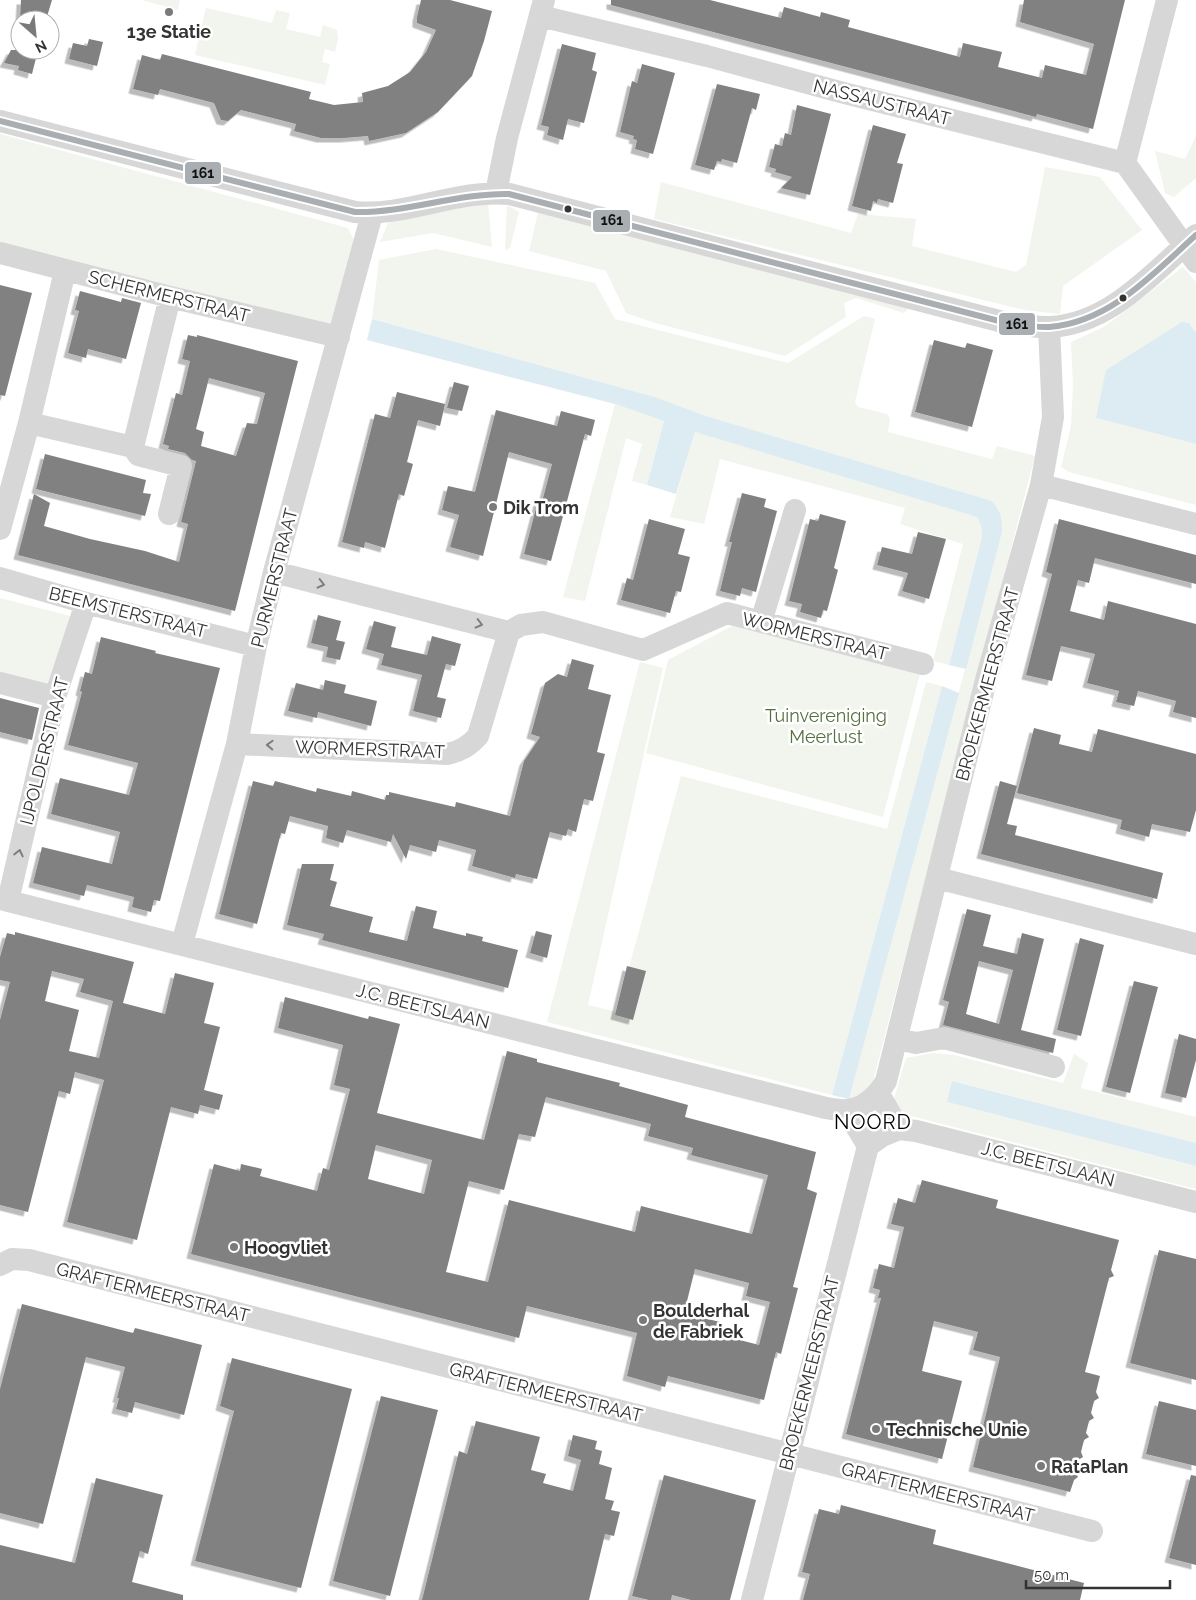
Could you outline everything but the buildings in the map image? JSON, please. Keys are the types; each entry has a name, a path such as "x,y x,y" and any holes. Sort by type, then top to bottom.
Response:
{"street":[{"path":"0,121 355,212 372,214 390,212 476,194 509,194 996,321 1049,327 1074,323 1101,313 1192,247 1125,163 1167,0"},
{"path":"496,193 507,138 542,8"},
{"name":"NASSAUSTRAAT","path":"542,8 707,56 844,93 1125,163"},
{"name":"PURMERSTRAAT","path":"182,944 237,744 256,646 274,572 372,214"},
{"name":"SCHERMERSTRAAT","path":"0,254 339,337"},
{"path":"0,529 65,271"},
{"path":"133,447 170,297"},
{"name":"BROEKERMEERSTRAAT","path":"879,1094 886,1081 987,676 1040,485 1053,417 1049,327"},
{"path":"28,424 133,447 138,454 181,466 169,514"},
{"path":"1040,485 1196,524"},
{"path":"762,622 795,510"},
{"path":"274,572 509,632"},
{"name":"BEEMSTERSTRAAT","path":"0,578 86,603 256,646"},
{"name":"IJPOLDERSTRAAT","path":"4,900 55,697 86,603"},
{"name":"WORMERSTRAAT","path":"237,744 447,754 460,751 478,736 509,632 521,625 543,622 643,650 727,614 923,664"},
{"path":"0,683 55,697"},
{"path":"937,878 1196,944"},
{"name":"J.C. BEETSLAAN","path":"4,900 826,1108 846,1110"},
{"path":"897,1039 916,1043 944,1038 1054,1068"},
{"path":"879,1094 899,1128 882,1136 868,1146 846,1110 863,1105 879,1094"},
{"name":"J.C. BEETSLAAN","path":"899,1128 1196,1202"},
{"name":"BROEKERMEERSTRAAT","path":"752,1600 868,1146"},
{"name":"GRAFTERMEERSTRAAT","path":"0,1265 12,1259 29,1260 1092,1531"}],"green space":[{"path":"142,0 180,0 178,10"},
{"path":"206,8 272,23 276,10 290,13 286,29 320,37 323,25 337,30 338,39 335,52 325,49 322,62 330,64 325,85 195,55"},
{"path":"0,134 348,228 356,245 333,329 0,244"},
{"path":"1196,136 1196,178 1174,197 1165,193 1155,151 1185,159"},
{"path":"1045,167 1100,177 1142,230 1063,286 1060,314 1024,310 654,219 661,182 851,233 858,214 916,219 912,246 1016,272 1026,265"},
{"path":"488,202 492,247 433,233 380,242 388,223"},
{"path":"507,205 519,212 510,248 505,250"},
{"path":"539,208 911,305 904,313 856,298 844,303 846,317 785,356 655,323 626,313 606,271 529,251"},
{"path":"436,249 595,283 615,319 788,363 864,316 875,319 855,402 858,407 887,414 890,419 888,432 992,459 997,446 1035,456 873,1081 864,1092 849,1099 1002,532 998,508 991,501 706,416 655,397 372,319 379,260"},
{"path":"1183,267 1196,282 1196,333 1189,323 1096,418 1196,444 1196,505 1069,472 1061,467 1071,426 1073,385 1071,342 1104,327"},
{"path":"615,404 664,421 647,485 632,481 642,444 626,438 585,601 563,597"},
{"path":"695,432 977,517 981,525 982,537 949,665 933,661 963,544 900,524 905,508 720,459 704,524 670,517"},
{"path":"0,598 70,616 49,686 0,672"},
{"name":"Tuinvereniging Meerlust","path":"732,626 920,674 883,817 646,753 668,660"},
{"path":"640,662 663,668 588,1005 617,1012 681,776 887,829 926,682 942,686 832,1095 547,1022"},
{"path":"933,1053 954,1055 1063,1083 1074,1054 1088,1063 1081,1088 1196,1117 1196,1143 953,1081 947,1102 1196,1166 1196,1189 911,1116 899,1110 893,1102 906,1058"}],"shaded area":[{"path":"372,319 655,397 706,416 992,501 1000,515 1002,532 966,669 949,665 982,537 981,525 977,517 695,432 676,494 647,485 664,421 615,404 367,340"},
{"path":"1182,322 1189,323 1196,333 1196,444 1096,418 1106,370"},
{"path":"942,686 959,693 849,1099 832,1095"},
{"path":"952,1081 1196,1143 1196,1166 947,1102"}],"transit line":[{"name":"161","path":"0,121 355,212 394,209 470,197 509,194 1003,322 1032,326 1049,327 1071,323 1092,316 1111,306 1147,280 1196,235"}],"place":[{"name":"13e Statie","path":"169,12"},
{"name":"Dik Trom","path":"493,507"},
{"name":"Hoogvliet","path":"234,1247"},
{"name":"Boulderhal de Fabriek","path":"643,1320"},
{"name":"Technische Unie","path":"876,1429"},
{"name":"RataPlan","path":"1041,1466"}],"district":[{"name":"NOORD","path":"873,1122"}]}
